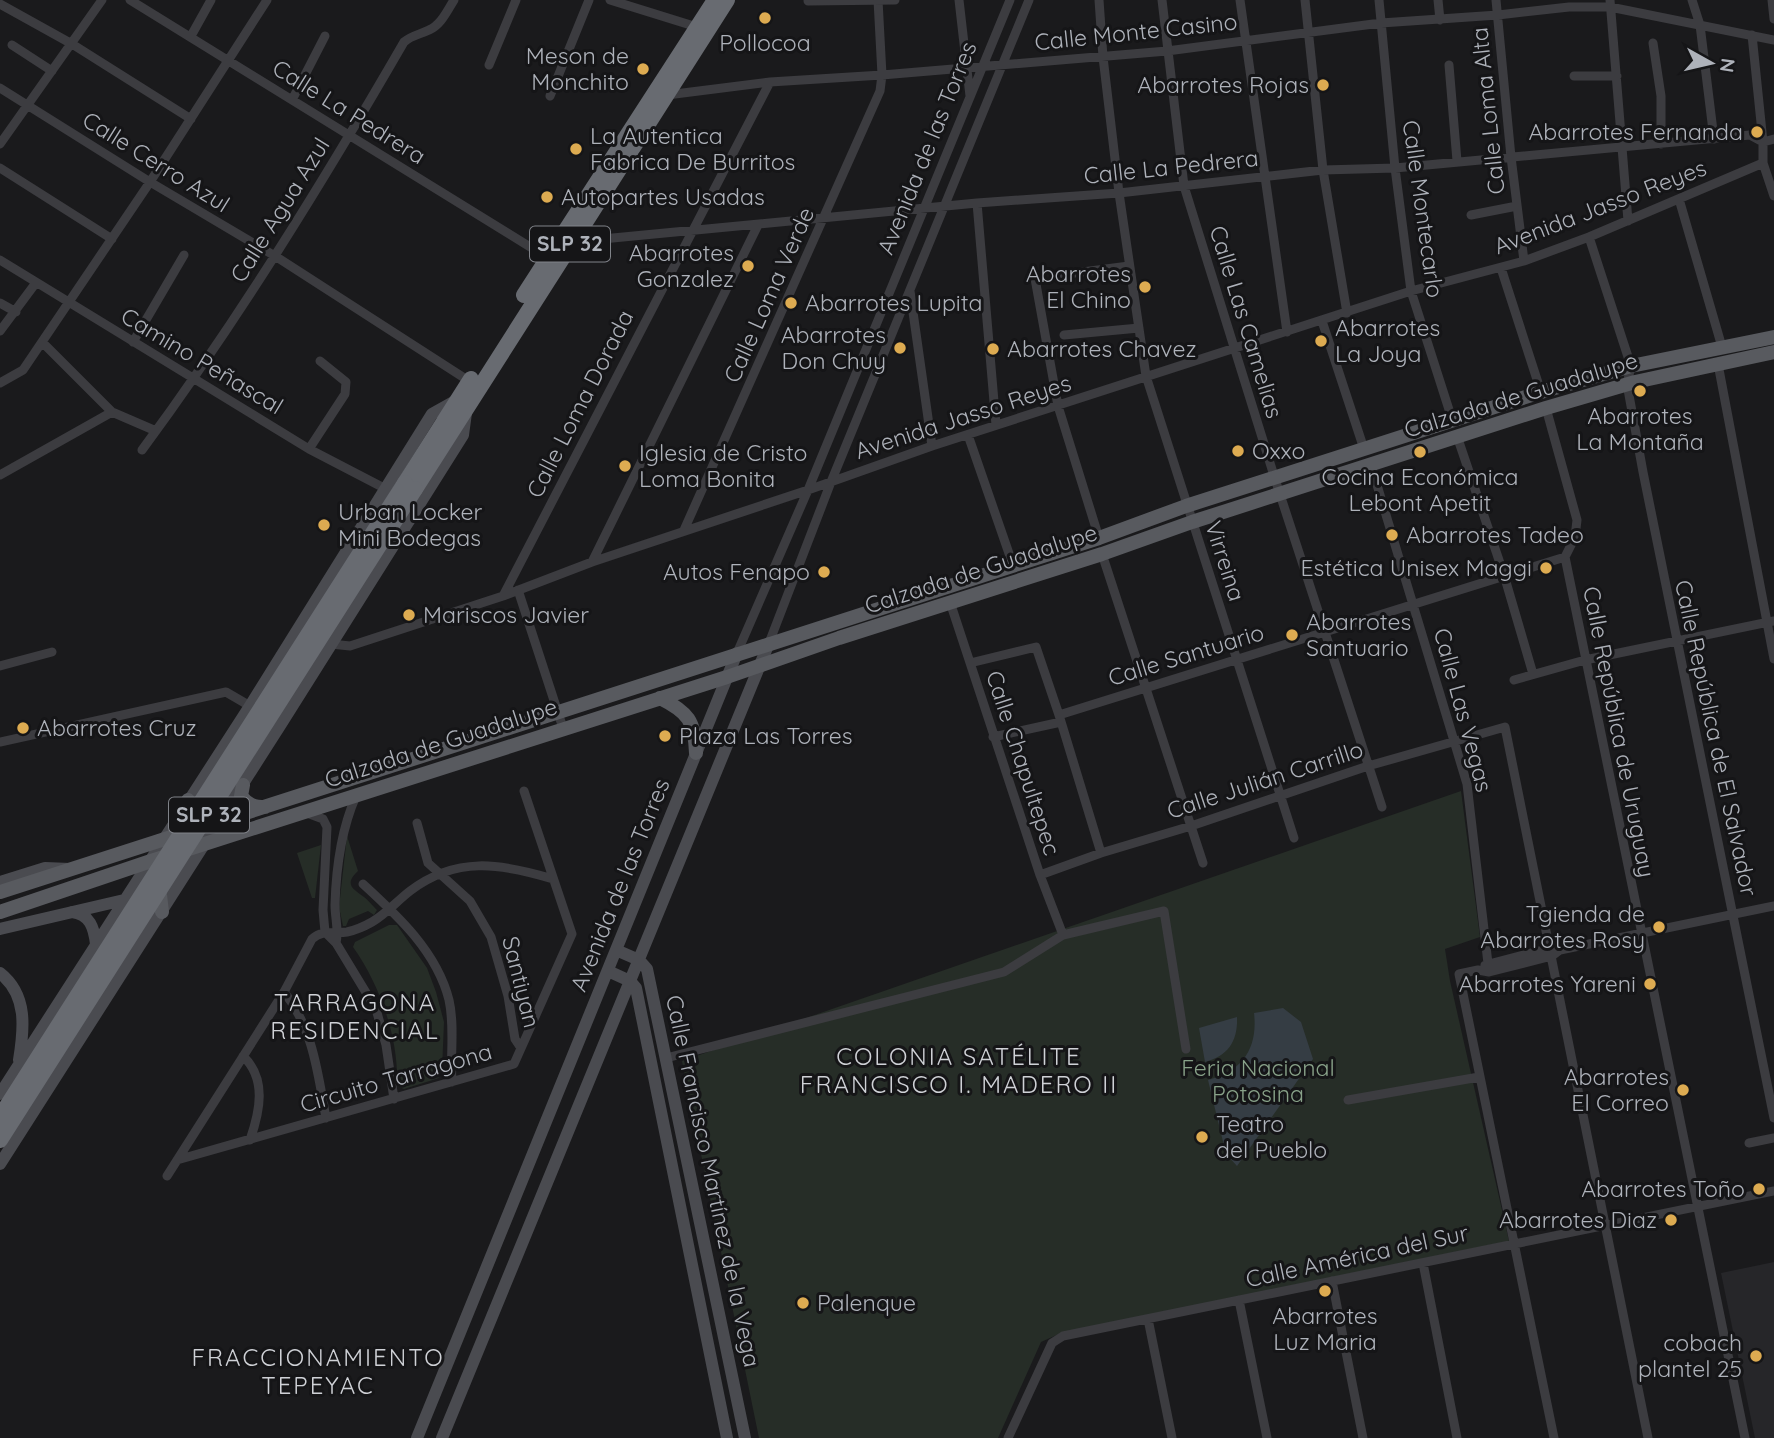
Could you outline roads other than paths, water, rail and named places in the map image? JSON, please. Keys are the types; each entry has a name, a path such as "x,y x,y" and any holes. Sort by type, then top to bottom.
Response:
{"highway":[{"name":"SLP 32","path":"462,402 470,381 715,0"},
{"name":"SLP 32","path":"0,1140 271,718 462,402 571,242 727,0"},
{"name":"SLP 32","path":"0,1117 410,486"}],"main road":[{"name":"Calzada de Guadalupe","path":"0,892 1098,538 1186,506 1452,419 1631,366 1774,337"},
{"name":"Calzada de Guadalupe","path":"0,912 205,843 727,677 1457,436 1627,384 1774,352"},
{"path":"0,1094 250,706 432,414 462,402 463,435 0,1164"},
{"path":"834,623 839,638"},
{"name":"Avenida de las Torres","path":"442,1438 769,643"},
{"name":"Avenida de las Torres","path":"417,1438 737,653"},
{"path":"660,698 681,708 696,732 696,753"},
{"path":"213,762 208,776 216,791 227,794 243,785"},
{"path":"243,785 241,796 246,802 254,807 267,807"},
{"path":"683,785 706,796"},
{"path":"188,800 195,829 205,843"},
{"path":"132,848 148,862 160,889 162,912"},
{"path":"0,882 45,868 71,869"},
{"path":"0,929 124,900"},
{"path":"68,912 79,913 89,920 96,944"},
{"path":"108,926 119,917 125,916 135,922 140,933 138,950"},
{"path":"617,950 639,960"},
{"name":"Calle Francisco Martínez de la Vega","path":"639,960 647,969 745,1438"},
{"path":"608,971 630,981"},
{"path":"0,973 17,993 22,1006 22,1040 18,1066"},
{"name":"Calle Francisco Martínez de la Vega","path":"630,981 636,988 652,1061 727,1438"},
{"path":"652,1061 666,1058"},
{"path":"568,1067 591,1077"}],"street":[{"path":"0,144 102,0"},
{"name":"Calle La Pedrera","path":"130,0 548,258"},
{"path":"191,36 211,0"},
{"path":"0,383 23,370 150,182 267,0"},
{"name":"Calle Agua Azul","path":"142,450 194,379 275,256 404,42 412,35 430,30 441,21 454,0"},
{"path":"489,65 516,0"},
{"path":"550,96 589,0"},
{"path":"610,0 697,27"},
{"path":"808,1 895,0"},
{"path":"959,0 970,99"},
{"name":"Avenida de las Torres","path":"737,653 808,490 1010,0"},
{"name":"Avenida de las Torres","path":"769,643 831,482 1029,0"},
{"name":"Virreina","path":"1099,0 1119,193 1146,376 1294,838"},
{"name":"Calle Las Camelias","path":"1162,0 1184,186 1275,479 1382,807"},
{"path":"1240,0 1287,332"},
{"path":"1305,0 1323,170 1348,313"},
{"name":"Calle Montecarlo","path":"1379,0 1395,168 1411,292 1452,419"},
{"path":"1438,0 1440,20"},
{"name":"Calle Loma Alta","path":"1496,0 1524,261"},
{"path":"1692,0 1700,25 1714,139"},
{"path":"1772,0 1774,19"},
{"name":"Calle Loma Verde","path":"684,530 880,91 882,75 878,1"},
{"name":"Calle Monte Casino","path":"666,96 770,82 1167,51 1381,23 1498,15 1568,3 1610,3 1774,40"},
{"path":"1610,3 1628,220"},
{"path":"0,4 72,44 191,119"},
{"path":"1752,35 1763,163 1774,196"},
{"path":"292,100 325,36"},
{"path":"1653,43 1661,96 1661,144"},
{"path":"12,45 52,71"},
{"path":"1448,65 1457,161"},
{"path":"1574,76 1616,76"},
{"name":"Calle Loma Dorada","path":"503,596 770,82"},
{"name":"Calle Cerro Azul","path":"0,88 275,256 470,381"},
{"name":"Calle La Pedrera","path":"571,242 976,203 1119,193 1323,170 1395,168 1750,135 1763,142 1774,139"},
{"name":"Avenida Jasso Reyes","path":"331,644 350,646 503,596 684,530 996,425 1411,292 1524,261 1589,237 1763,163"},
{"path":"0,168 112,239"},
{"path":"1679,199 1722,347"},
{"path":"976,203 996,425"},
{"path":"1471,215 1517,206"},
{"path":"592,562 758,225"},
{"path":"1589,237 1631,366"},
{"path":"133,342 184,255"},
{"name":"Camino Peñascal","path":"0,260 35,284 69,302 309,449 386,489"},
{"path":"1059,275 1129,267"},
{"path":"1501,268 1541,392"},
{"path":"1034,273 1058,406 1098,538"},
{"path":"0,331 35,284"},
{"path":"910,291 932,446"},
{"path":"0,303 16,312"},
{"path":"1322,321 1364,449"},
{"path":"1064,335 1139,328"},
{"path":"42,342 112,412 156,431"},
{"path":"309,449 345,394 347,386 320,361"},
{"path":"1718,364 1770,622 1774,659"},
{"name":"Calle República de El Salvador","path":"1631,366 1627,384 1676,641 1774,1118"},
{"path":"1546,408 1577,520 1576,537 1565,557"},
{"path":"0,475 112,412"},
{"path":"968,435 1013,565"},
{"path":"1457,436 1504,575 1533,674"},
{"name":"Calle Las Vegas","path":"1371,465 1467,784 1488,968"},
{"path":"1102,554 1203,863"},
{"name":"Calle Santuario","path":"993,737 1565,557"},
{"name":"Calle República de Uruguay","path":"1565,557 1745,1438"},
{"path":"518,590 563,728"},
{"name":"Calle Chapultepec","path":"950,602 993,737 1063,935"},
{"path":"1514,680 1585,660 1770,622"},
{"name":"Calle Chapultepec","path":"970,663 1035,647 1060,718 1101,853"},
{"path":"0,666 52,652"},
{"path":"0,742 226,692 250,706"},
{"name":"Calle Julián Carrillo","path":"1040,875 1368,765 1505,727 1554,951"},
{"name":"Circuito Tarragona","path":"177,1160 514,1064 572,934 524,792"},
{"path":"336,943 338,933 335,916 342,834 357,794"},
{"path":"302,812 323,820 327,827 325,932 336,943 376,1009 386,1045 394,1099"},
{"name":"Santiyan","path":"417,823 428,863 470,901 491,937 508,996 516,1043 521,1048"},
{"path":"167,1176 284,992 312,939 325,932 355,930 372,922 425,880 453,869 485,865 553,879"},
{"path":"363,884 421,943 442,980 451,1019 452,1082"},
{"path":"324,887 337,887"},
{"path":"1554,1438 1459,974 1554,951 1774,906"},
{"path":"666,1058 1003,972 1063,935 1164,911 1186,1049"},
{"path":"324,917 335,916"},
{"path":"1554,951 1648,1438"},
{"path":"284,992 299,1014 311,1043 326,1118"},
{"path":"243,1056 253,1065 260,1092 250,1140"},
{"path":"1348,1100 1479,1077"},
{"path":"1749,1143 1774,1138"},
{"name":"Calle América del Sur","path":"1008,1438 1052,1343 1063,1336 1774,1191"},
{"path":"1423,1263 1457,1438"},
{"path":"1332,1281 1363,1438"},
{"path":"1239,1300 1267,1438"},
{"path":"1148,1319 1172,1438"}],"place":[{"name":"Pollocoa","path":"765,18"},
{"name":"Meson de Monchito","path":"643,69"},
{"name":"Abarrotes Rojas","path":"1323,85"},
{"name":"Abarrotes Fernanda","path":"1757,132"},
{"name":"La Autentica Fabrica De Burritos","path":"576,149"},
{"name":"Autopartes Usadas","path":"547,197"},
{"name":"Abarrotes Gonzalez","path":"748,266"},
{"name":"Abarrotes El Chino","path":"1145,287"},
{"name":"Abarrotes Lupita","path":"791,303"},
{"name":"Abarrotes La Joya","path":"1321,341"},
{"name":"Abarrotes Don Chuy","path":"900,348"},
{"name":"Abarrotes Chavez","path":"993,349"},
{"name":"Abarrotes La Montaña","path":"1640,391"},
{"name":"Oxxo","path":"1238,451"},
{"name":"Cocina Económica Lebont Apetit","path":"1420,452"},
{"name":"Iglesia de Cristo Loma Bonita","path":"625,466"},
{"name":"Urban Locker Mini Bodegas","path":"324,525"},
{"name":"Abarrotes Tadeo","path":"1392,535"},
{"name":"Estética Unisex Maggi","path":"1546,568"},
{"name":"Autos Fenapo","path":"824,572"},
{"name":"Mariscos Javier","path":"409,615"},
{"name":"Abarrotes Santuario","path":"1292,635"},
{"name":"Abarrotes Cruz","path":"23,728"},
{"name":"Plaza Las Torres","path":"665,736"},
{"name":"Tgienda de Abarrotes Rosy","path":"1659,927"},
{"name":"Abarrotes Yareni","path":"1650,984"},
{"name":"Abarrotes El Correo","path":"1683,1090"},
{"name":"Teatro del Pueblo","path":"1202,1137"},
{"name":"Abarrotes Toño","path":"1759,1189"},
{"name":"Abarrotes Diaz","path":"1671,1220"},
{"name":"Abarrotes Luz Maria","path":"1325,1291"},
{"name":"Palenque","path":"803,1303"},
{"name":"cobach plantel 25","path":"1756,1356"}],"district":[{"name":"TARRAGONA RESIDENCIAL","path":"355,1017"},
{"name":"COLONIA SATÉLITE FRANCISCO I. MADERO II","path":"959,1071"},
{"name":"FRACCIONAMIENTO TEPEYAC","path":"318,1372"}],"park label":[{"name":"Feria Nacional Potosina","path":"1258,1081"}]}
